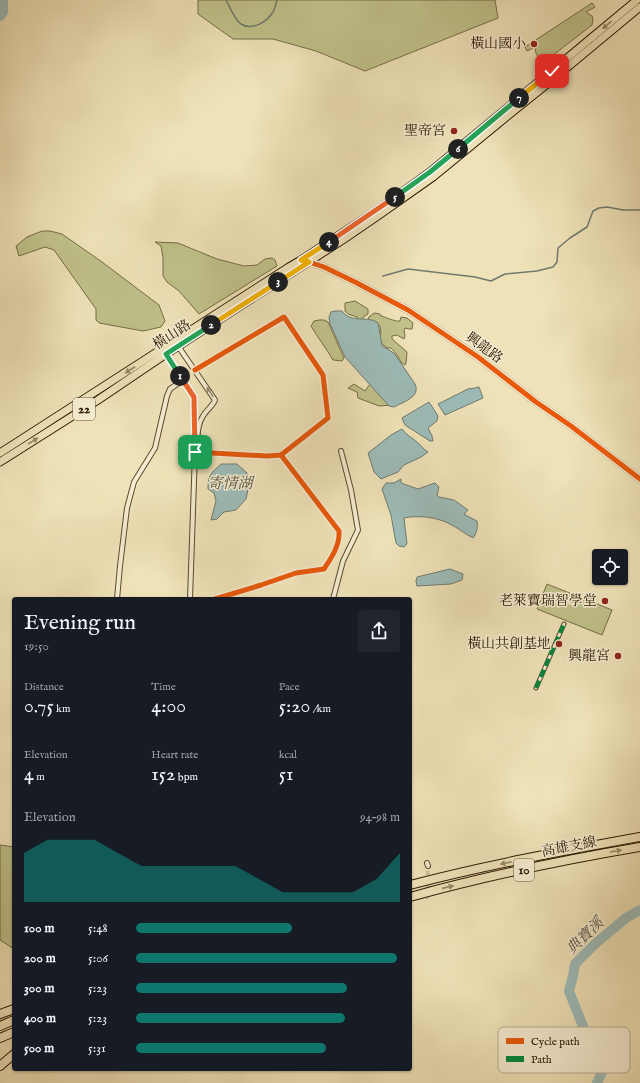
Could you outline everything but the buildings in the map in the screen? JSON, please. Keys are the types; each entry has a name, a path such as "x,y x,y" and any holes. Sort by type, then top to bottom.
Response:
{"highway":[{"name":"高雄支線","path":"412,884 442,876 640,837"},
{"name":"高雄支線","path":"412,896 445,887 579,857 640,847"},
{"path":"0,1014 12,1010"},
{"path":"0,1026 12,1021"},
{"path":"0,1038 12,1033"},
{"path":"0,1066 12,1056"}],"main road":[{"name":"橫山路","path":"0,453 379,209 430,172 637,0"},
{"name":"橫山路","path":"0,462 98,400 178,346 374,219 433,177 640,7"}],"street":[{"name":"興龍路","path":"301,260 355,282 408,310 478,357 536,402 571,426 640,478"},
{"path":"195,370 284,317 323,375 328,418 281,455 267,456 195,452"},
{"path":"178,346 215,400 201,418 198,426 195,452"},
{"path":"166,354 194,397 195,452 190,597"},
{"path":"117,597 128,508 134,482 155,448 170,389 183,380"},
{"path":"333,597 343,561 358,530 351,490 341,450"},
{"path":"221,597 296,573 324,568 333,556 339,539 339,532 281,455"},
{"path":"536,688 564,624"}],"green space":[{"path":"198,0 495,0 498,18 365,71 316,51 273,39 233,39 198,14"},
{"path":"592,3 595,7 586,12 592,16 592,25 548,59 538,57 535,47 527,51 525,47"},
{"path":"42,231 62,234 159,305 165,321 161,327 143,331 99,323 96,320 96,309 54,250 45,247 19,256 16,246 27,237"},
{"path":"155,242 178,243 217,259 244,266 257,265 265,259 272,258 275,260 277,266 199,314 179,291 167,282 163,276 161,246"},
{"path":"355,301 368,309 368,314 363,317 363,321 356,322 357,317 348,314 345,311 345,303"},
{"path":"374,313 396,321 400,321 401,317 407,318 413,323 412,329 405,328 404,339 397,335 392,336 392,339 407,352 405,365 391,348 387,348 379,341 381,334 380,326 368,320"},
{"path":"319,320 328,322 344,358 342,361 333,360 311,326 314,321"},
{"path":"354,384 365,391 370,384 392,405 379,406 358,398 357,392 348,388"},
{"path":"547,584 612,610 602,635 537,609"},
{"path":"0,845 12,847 12,948 0,940"}],"water":[{"path":"342,311 350,317 378,323 382,345 394,353 415,384 416,392 413,396 394,407 389,406 345,357 330,324 329,317 331,312"},
{"path":"479,387 483,398 445,415 438,404 470,388"},
{"path":"429,402 438,416 437,421 428,428 433,441 430,441 405,425 402,418"},
{"path":"402,429 428,452 404,465 398,472 381,479 374,472 368,453 391,435"},
{"name":"寄情湖","path":"221,464 237,464 247,473 249,485 246,499 236,510 224,512 217,519 211,520 216,501 214,493 208,489 209,477"},
{"path":"401,479 401,483 418,489 435,483 439,487 437,495 439,497 454,500 468,510 465,515 477,521 477,530 473,538 455,526 438,519 409,517 404,518 407,544 404,547 399,546 396,543 391,515 382,489 386,483 394,483"},
{"path":"450,569 463,574 462,580 451,584 417,586 417,577"}],"waterway":[{"path":"0,16 3,12 3,0"},
{"path":"226,0 234,16 241,24 245,26 254,26 267,19 273,12 277,0"},
{"path":"383,276 408,269 475,277 491,281 505,274 537,271 553,267 557,262 558,248 587,227 593,211 599,208 607,207 623,210 640,210"},
{"name":"典寶溪","path":"583,1027 569,991 575,964 596,943 626,918 640,910"},
{"name":"典寶溪","path":"597,1083 602,1073"}],"tunnel":[{"path":"427,899 428,866"}],"marked path":[{"path":"536,688 564,624"}],"cycle path":[{"path":"301,260 324,267 408,310 478,357 640,479"},
{"path":"195,370 284,317 323,375 328,418 281,455 267,456 195,452"},
{"path":"222,597 296,573 324,569 335,551 339,531 281,455"}],"place":[{"name":"橫山國小","path":"534,44"},
{"name":"聖帝宮","path":"454,131"},
{"name":"老萊寶瑞智學堂","path":"605,601"},
{"name":"橫山共創基地","path":"559,644"},
{"name":"興龍宮","path":"618,656"}],"route":[{"path":"195,452 194,397 166,354 309,262 301,260 379,209 430,172 552,71"}]}
